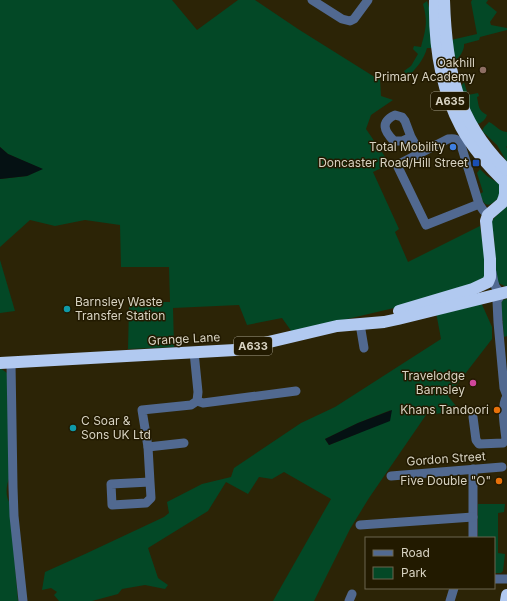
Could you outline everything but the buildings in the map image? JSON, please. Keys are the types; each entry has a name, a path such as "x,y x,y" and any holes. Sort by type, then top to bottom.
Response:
{"highway":[{"name":"A635","path":"435,0 439,52 444,82 450,101 461,128 475,148 493,171 506,178"},
{"name":"A635","path":"444,0 449,63 455,87 460,101 477,135 496,158 506,178"},
{"path":"488,215 505,202 506,178"},
{"name":"A633","path":"360,324 374,318 453,296 488,282 490,277 490,259 486,222 488,215"},
{"name":"Grange Lane","path":"6,363 235,350 337,326 398,320 504,293"},
{"path":"506,601 507,595"}],"street":[{"path":"312,0 350,22 368,0"},
{"path":"411,137 420,153"},
{"path":"479,204 426,225 398,165 448,139 455,139 461,145 479,204 488,215"},
{"path":"473,417 477,443 503,443 506,440 503,407 507,396 504,388 501,365 497,307 497,301 504,293 498,291 494,286 490,259"},
{"path":"360,324 364,348"},
{"path":"194,352 198,392 197,401"},
{"path":"6,363 13,472 14,516 23,601"},
{"path":"150,482 111,484 112,505 146,503 151,498 148,447 142,410 191,404 197,401 203,403 296,391"},
{"path":"148,447 184,443"},
{"name":"Gordon Street","path":"391,476 502,467"},
{"path":"473,469 473,537"},
{"path":"360,525 370,528 474,517"},
{"path":"495,579 507,579"},
{"path":"450,601 454,589"}],"green space":[{"path":"0,0 172,0 197,30 238,0 255,0 298,29 380,79 381,96 393,100 371,115 366,129 390,164 373,172 399,229 395,232 408,262 480,226 486,263 484,278 474,285 411,304 292,332 282,318 247,325 239,305 173,308 174,347 128,349 129,307 134,302 170,302 169,267 121,267 120,225 85,220 55,226 30,220 0,247 0,179 27,176 42,169 8,154 0,147"},
{"path":"472,0 488,0 486,3 497,12 490,22 491,25 507,28 507,30 480,37 479,40 464,44 461,54 454,61 451,40 477,34 471,2"},
{"path":"427,1 430,11 432,48 427,48 422,60 408,77 404,71 411,66 418,54 413,49 414,46 421,47 424,35 426,21 423,4"},
{"path":"464,82 468,95 478,93 479,96 477,97 479,108 487,115 479,124 477,124 460,88"},
{"path":"489,122 507,132 507,162 497,145 482,131"},
{"path":"480,169 501,187 500,196 488,205 484,202 480,194 483,192 477,173"},
{"path":"507,206 507,286 505,286 496,282 494,237 491,227 492,221 495,217"},
{"path":"0,260 15,311 0,313"},
{"path":"507,299 507,336 504,337 501,303 503,300"},
{"path":"481,303 492,327 492,339 448,396 460,411 426,415 369,498 350,529 314,601 273,601 331,499 284,472 272,479 259,477 248,494 226,482 208,511 148,548 158,578 168,585 165,589 145,585 122,589 118,594 92,601 59,601 54,595 57,592 51,588 42,590 45,572 164,517 169,513 167,502 202,484 231,477 234,468 301,423 335,407 441,339 436,312","holes":["391,410 359,433 329,445 325,439 358,423"]},
{"path":"0,368 7,373 10,477 7,487 7,494 10,503 18,601 0,601"},
{"path":"478,504 505,504 504,512 498,513 498,553 505,554 503,571 501,573 495,573 495,537 478,537"}],"shaded area":[{"path":"0,147 8,154 43,169 27,176 0,179"},
{"path":"392,410 390,421 329,445 325,439 358,423"}],"place":[{"name":"Oakhill Primary Academy","path":"483,70"},
{"name":"Total Mobility","path":"453,147"},
{"name":"Doncaster Road/Hill Street","path":"476,163"},
{"name":"Barnsley Waste Transfer Station","path":"67,309"},
{"name":"Travelodge Barnsley","path":"473,383"},
{"name":"Khans Tandoori","path":"497,410"},
{"name":"C Soar & Sons UK Ltd","path":"73,428"},
{"name":"Five Double \"O\"","path":"499,481"}]}
